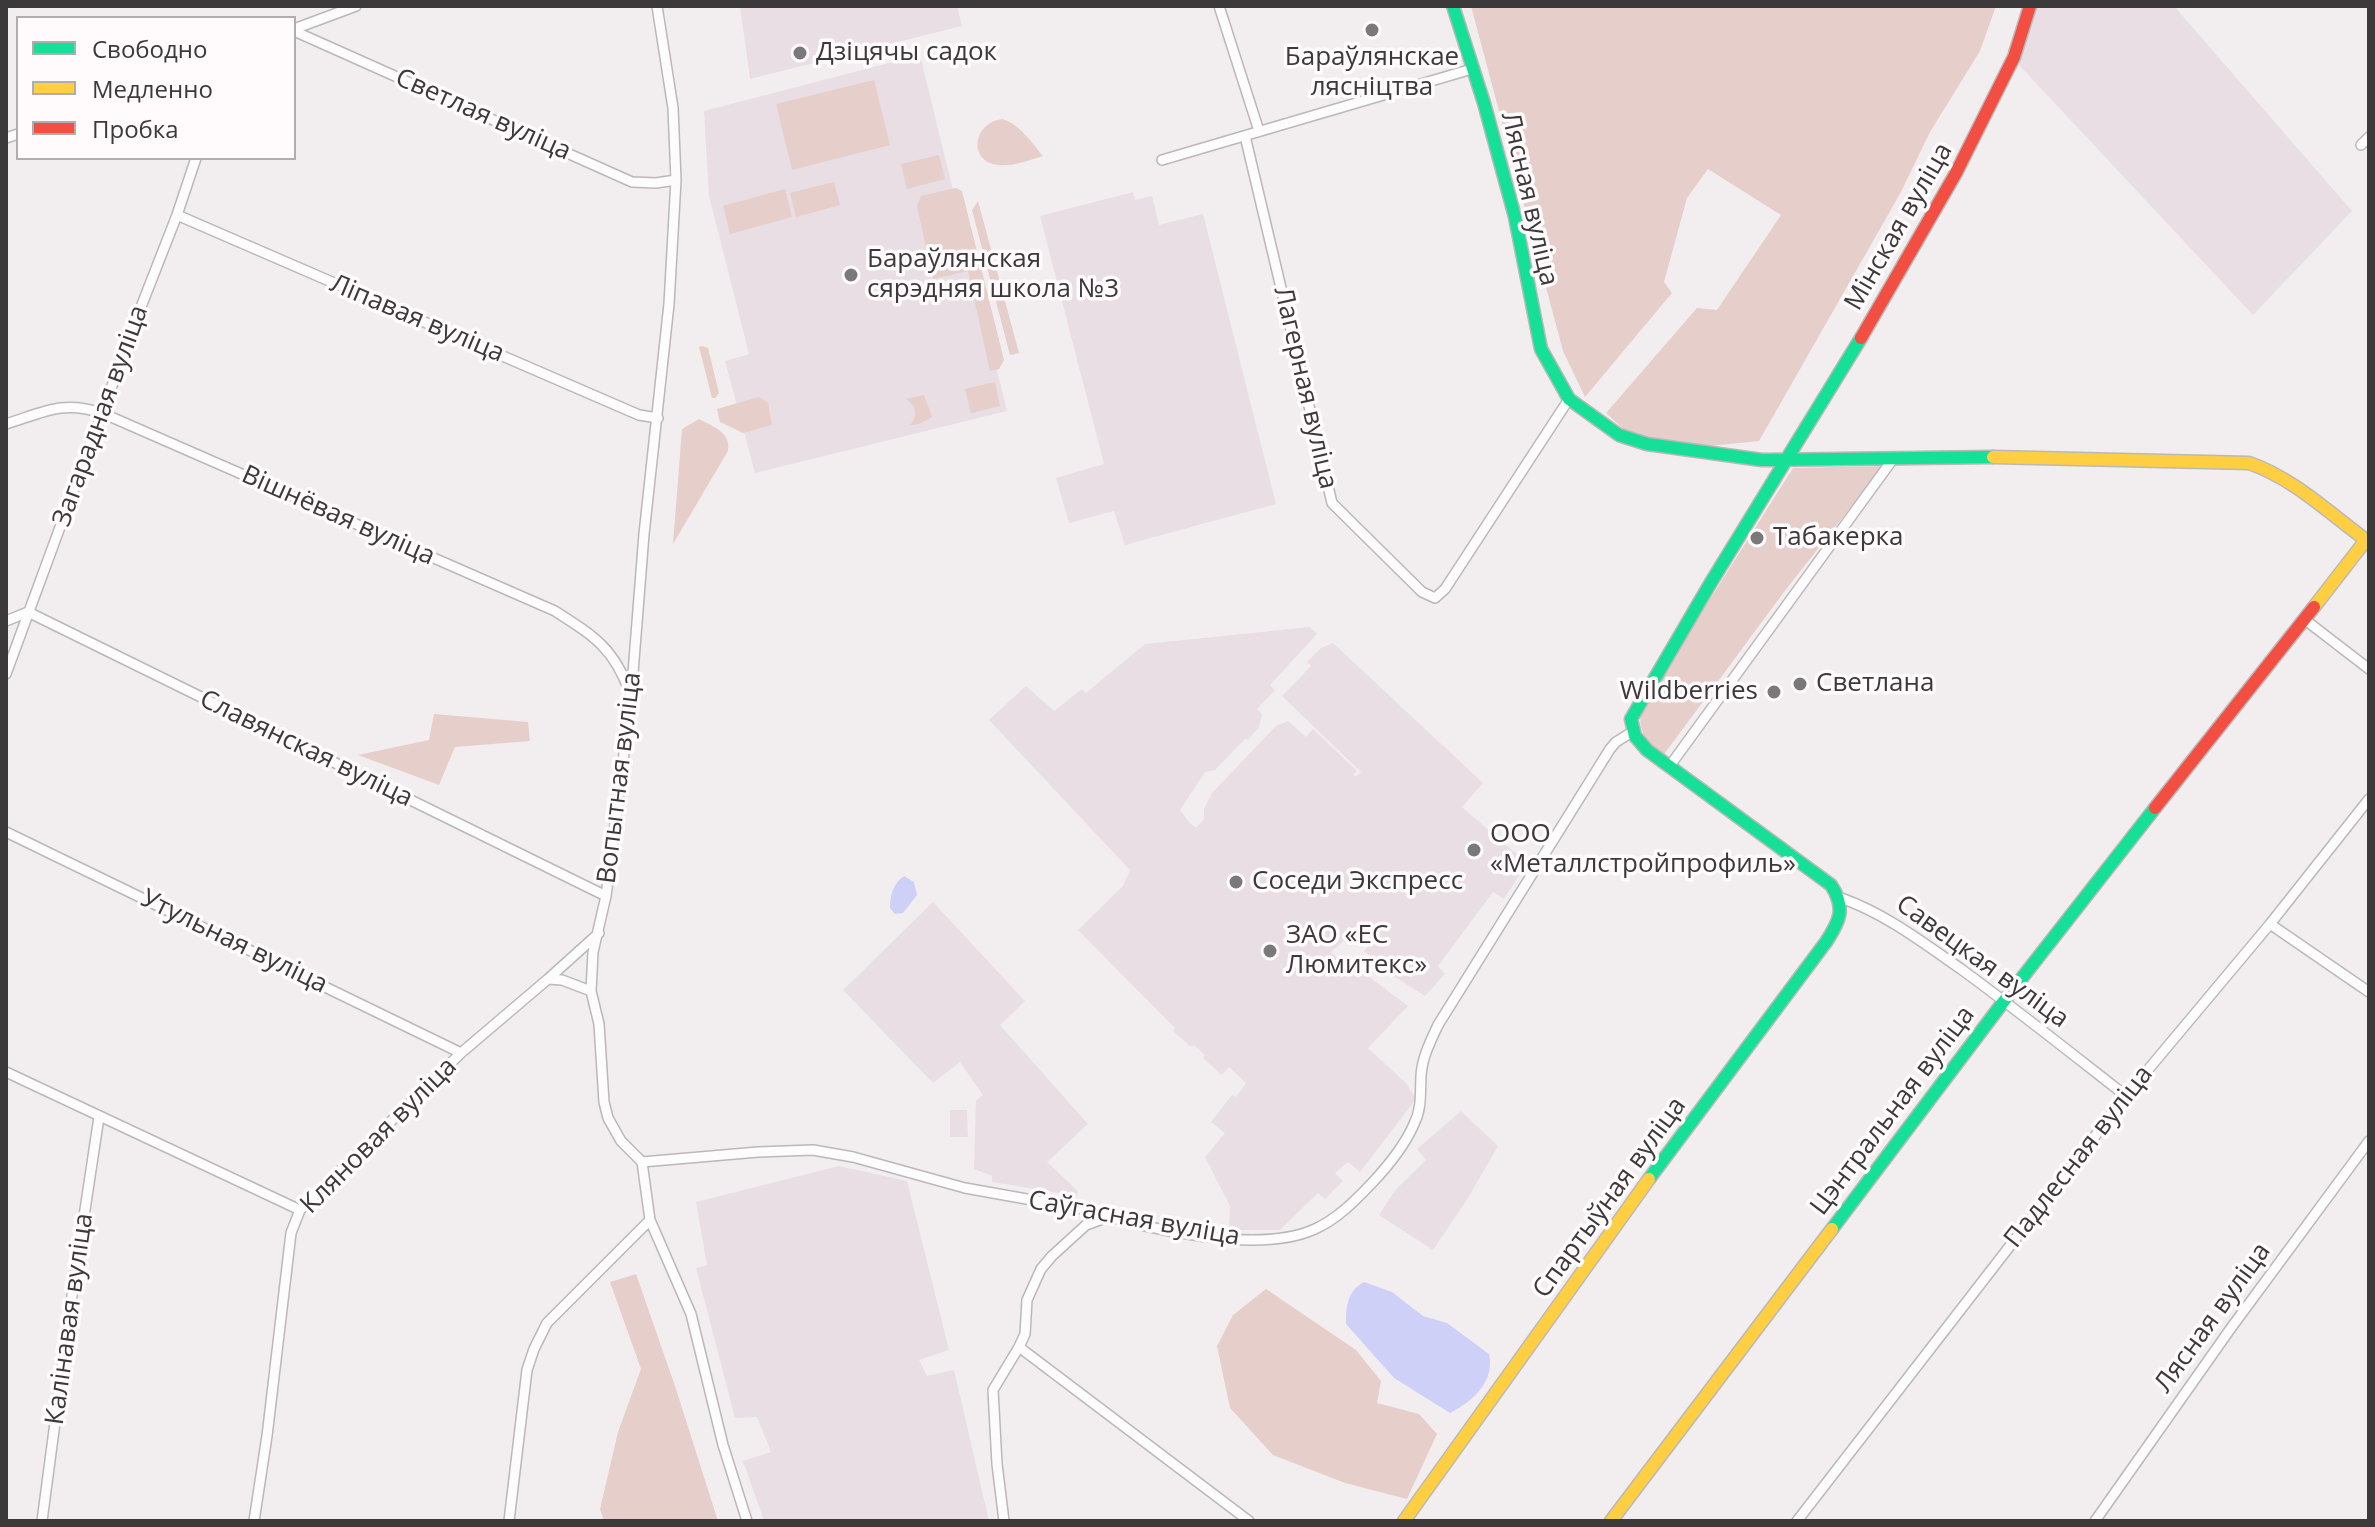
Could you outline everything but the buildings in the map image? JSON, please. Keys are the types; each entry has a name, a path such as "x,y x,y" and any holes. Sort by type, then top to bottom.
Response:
{"street":[{"path":"296,29 356,6"},
{"name":"Вопытная вуліца","path":"642,1162 621,1141 608,1118 604,1102 599,1024 591,991 593,952 606,896 631,698 644,534 669,304 676,180 673,108 657,6"},
{"path":"1219,6 1259,131"},
{"name":"Лясная вуліца","path":"1453,6 1515,217 1541,349 1569,399"},
{"name":"Мінская вуліца","path":"1632,725 1710,584 1849,359 1986,116 2014,57 2030,6"},
{"name":"Светлая вуліца","path":"296,31 632,182 676,180"},
{"path":"1162,160 1472,69"},
{"name":"Лагерная вуліца","path":"1245,136 1332,503 1422,592 1435,598 1445,589 1569,399"},
{"name":"Загарадная вуліца","path":"6,674 195,160"},
{"name":"Ліпавая вуліца","path":"177,215 639,415 658,418"},
{"path":"1569,399 1619,435 1647,444 1762,460 1893,459"},
{"name":"Вішнёвая вуліца","path":"6,424 64,406 84,407 102,413 555,611 587,632 617,662 631,698"},
{"name":"Цэнтральная вуліца","path":"1611,1521 2004,1001 2366,540 2279,478 2249,463 2022,457 1893,459"},
{"path":"1669,767 1893,459"},
{"path":"6,621 28,612"},
{"name":"Славянская вуліца","path":"28,612 606,896"},
{"path":"2304,619 2369,669"},
{"name":"Савецкая вуліца","path":"1632,725 1637,741 1831,885 1841,898 1862,905 1901,926 2126,1096"},
{"name":"Саўгасная вуліца","path":"642,1162 813,1150 853,1157 965,1188 1088,1210 1186,1233 1263,1240 1299,1235 1316,1229 1345,1209 1385,1169 1408,1138 1420,1108 1423,1060 1438,1025 1610,749 1632,725"},
{"name":"Падлесная вуліца","path":"1797,1521 2126,1096 2270,924 2369,799"},
{"name":"Утульная вуліца","path":"6,832 461,1053"},
{"name":"Спартыўная вуліца","path":"1404,1521 1616,1223 1812,961 1838,923 1841,898"},
{"path":"2270,924 2369,992"},
{"name":"Кляновая вуліца","path":"254,1521 291,1233 300,1210 461,1053 599,933"},
{"path":"548,979 562,980 591,991"},
{"path":"6,1072 300,1210"},
{"name":"Калінавая вуліца","path":"42,1521 99,1117"},
{"name":"Лясная вуліца","path":"2095,1521 2231,1328 2369,1141"},
{"path":"642,1162 650,1220 691,1314 723,1445 747,1521"},
{"path":"1004,1521 993,1390 1025,1334 1027,1300 1041,1269 1086,1225 1108,1217"},
{"path":"509,1521 527,1370 534,1349 547,1323 650,1220"},
{"path":"1019,1347 1249,1521"}],"shaded area":[{"name":"Дзіцячы садок","path":"740,6 957,6 962,26 750,79"},
{"path":"1471,6 1996,6 1980,51 1930,132 1901,192 1759,441 1700,447 1632,437 1606,413 1697,308 1717,310 1781,215 1708,169 1687,198 1664,282 1672,293 1585,397 1563,351"},
{"path":"2033,6 2174,6 2352,211 2253,315 2019,65"},
{"name":"Бараўлянская сярэдняя школа №3","path":"920,55 1007,411 755,473 725,361 749,354 709,196 704,111"},
{"path":"874,80 890,145 792,170 776,104"},
{"path":"1002,119 1020,129 1043,156 1004,165 988,162 982,157 978,142 984,127"},
{"path":"939,155 945,179 907,189 901,164"},
{"path":"834,182 840,205 796,217 790,193"},
{"path":"956,188 962,191 1004,360 999,369 990,371 968,271 933,279 917,206 921,196"},
{"path":"785,189 792,217 730,234 723,206"},
{"path":"1133,192 1135,200 1152,196 1159,225 1203,214 1276,504 1125,545 1114,511 1069,523 1056,478 1104,464 1040,216"},
{"path":"978,201 1019,353 1010,355 972,210"},
{"path":"699,347 708,348 719,393 715,398 712,398"},
{"path":"995,382 1000,406 971,413 965,389"},
{"path":"924,395 932,417 910,425 915,411 906,399"},
{"path":"759,397 768,403 772,425 743,433 720,422 717,409"},
{"path":"699,419 724,435 728,451 673,544 682,429"},
{"path":"1883,466 1784,592 1662,757 1641,728 1643,705 1793,468"},
{"path":"1310,627 1317,634 1270,685 1275,690 1257,709 1262,714 1259,727 1215,770 1205,772 1180,810 1189,822 1196,828 1204,819 1204,809 1212,793 1276,726 1288,721 1306,737 1313,729 1357,771 1353,775 1361,772 1282,696 1311,666 1307,662 1321,648 1333,643 1483,783 1462,807 1520,857 1520,874 1504,899 1493,892 1438,966 1445,974 1425,996 1387,972 1364,951 1369,946 1354,932 1331,952 1358,978 1364,973 1408,1006 1368,1048 1406,1083 1416,1099 1360,1172 1348,1162 1335,1173 1343,1181 1325,1199 1318,1193 1280,1230 1236,1230 1229,1226 1230,1206 1205,1157 1225,1133 1211,1122 1232,1095 1236,1097 1246,1083 1229,1067 1222,1075 1194,1045 1191,1047 1173,1031 1175,1028 1078,930 1123,886 1130,870 989,720 1026,686 1054,711 1082,689 1086,693 1145,644"},
{"path":"434,714 528,722 530,741 455,747 439,785 358,755 429,740"},
{"path":"933,902 1025,1001 1000,1025 1088,1124 1047,1162 1078,1191 1076,1198 992,1182 992,1176 974,1169 976,1100 983,1095 960,1062 933,1083 843,990"},
{"path":"950,1110 967,1110 968,1137 950,1137"},
{"path":"1461,1111 1498,1146 1433,1250 1379,1215 1396,1189 1426,1160 1417,1149"},
{"path":"839,1166 907,1181 949,1350 919,1360 927,1376 954,1370 989,1521 764,1521 743,1461 771,1452 757,1417 735,1418 696,1268 707,1265 696,1202"},
{"path":"636,1274 718,1521 604,1521 600,1509 618,1432 641,1369 610,1282"},
{"path":"1266,1289 1356,1350 1381,1381 1377,1403 1419,1414 1437,1434 1407,1499 1345,1483 1273,1455 1230,1408 1217,1346 1233,1315"}],"water":[{"path":"904,876 914,882 917,895 903,913 895,914 890,908 892,894"},
{"path":"1364,1282 1392,1292 1423,1316 1447,1323 1489,1354 1489,1373 1485,1382 1467,1403 1450,1413 1394,1378 1346,1324 1351,1295"}],"traffic: fast":[{"path":"1453,6 1515,217 1541,349 1569,399 1619,435 1647,444 1762,460 1993,457"},
{"path":"1649,1179 1826,942 1838,921 1840,908 1831,885 1647,750 1635,736 1631,719 1861,338"},
{"path":"1832,1229 2155,808"}],"traffic: slow":[{"path":"1993,457 2249,463 2265,470 2296,487 2366,540 2314,607"},
{"path":"1404,1521 1649,1179"},
{"path":"1611,1521 1832,1229"}],"traffic: jam":[{"path":"1861,338 1956,173 2014,57 2030,6"},
{"path":"2155,808 2314,607"}],"place":[{"name":"Бараўлянскае лясніцтва","path":"1372,30"},
{"name":"Дзіцячы садок","path":"800,53"},
{"name":"Бараўлянская сярэдняя школа №3","path":"851,275"},
{"name":"Табакерка","path":"1757,538"},
{"name":"Светлана","path":"1800,684"},
{"name":"Wildberries","path":"1774,692"},
{"name":"ООО «Металлстройпрофиль»","path":"1474,850"},
{"name":"Соседи Экспресс","path":"1236,882"},
{"name":"ЗАО «ЕС Люмитекс»","path":"1270,951"}]}
